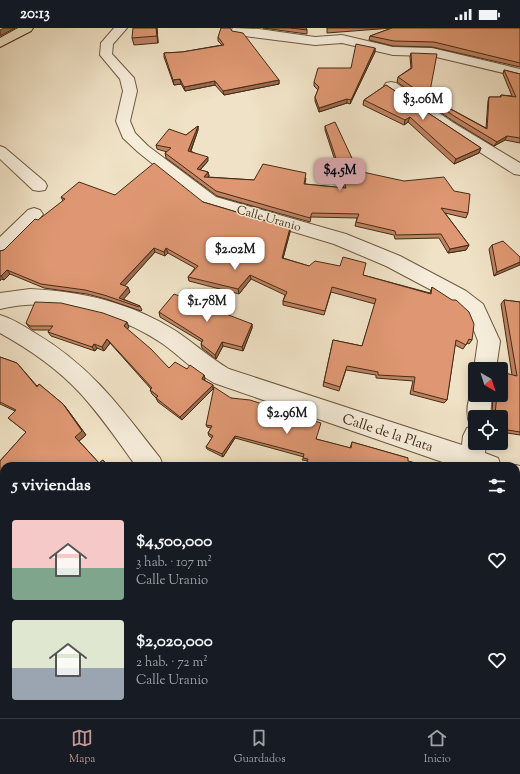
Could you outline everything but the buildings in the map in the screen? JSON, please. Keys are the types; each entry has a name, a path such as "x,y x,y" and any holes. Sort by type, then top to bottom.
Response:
{"main road":[{"path":"0,43 27,28"}],"street":[{"name":"Calle Uranio","path":"121,28 107,42 106,55 127,78 130,91 123,121 128,135 143,149 210,201 340,239 393,261 459,296 476,310 489,341 486,362"},
{"path":"237,31 315,41 342,39 393,51 432,52 520,73"},
{"path":"391,86 447,125 520,170"},
{"path":"0,151 39,186"},
{"path":"0,248 34,214"},
{"name":"Calle de la Plata","path":"0,301 6,299 31,298 60,299 96,306 130,317 170,338 203,364 222,376 478,454"},
{"path":"0,323 22,334 78,376 109,411 148,462"}]}
